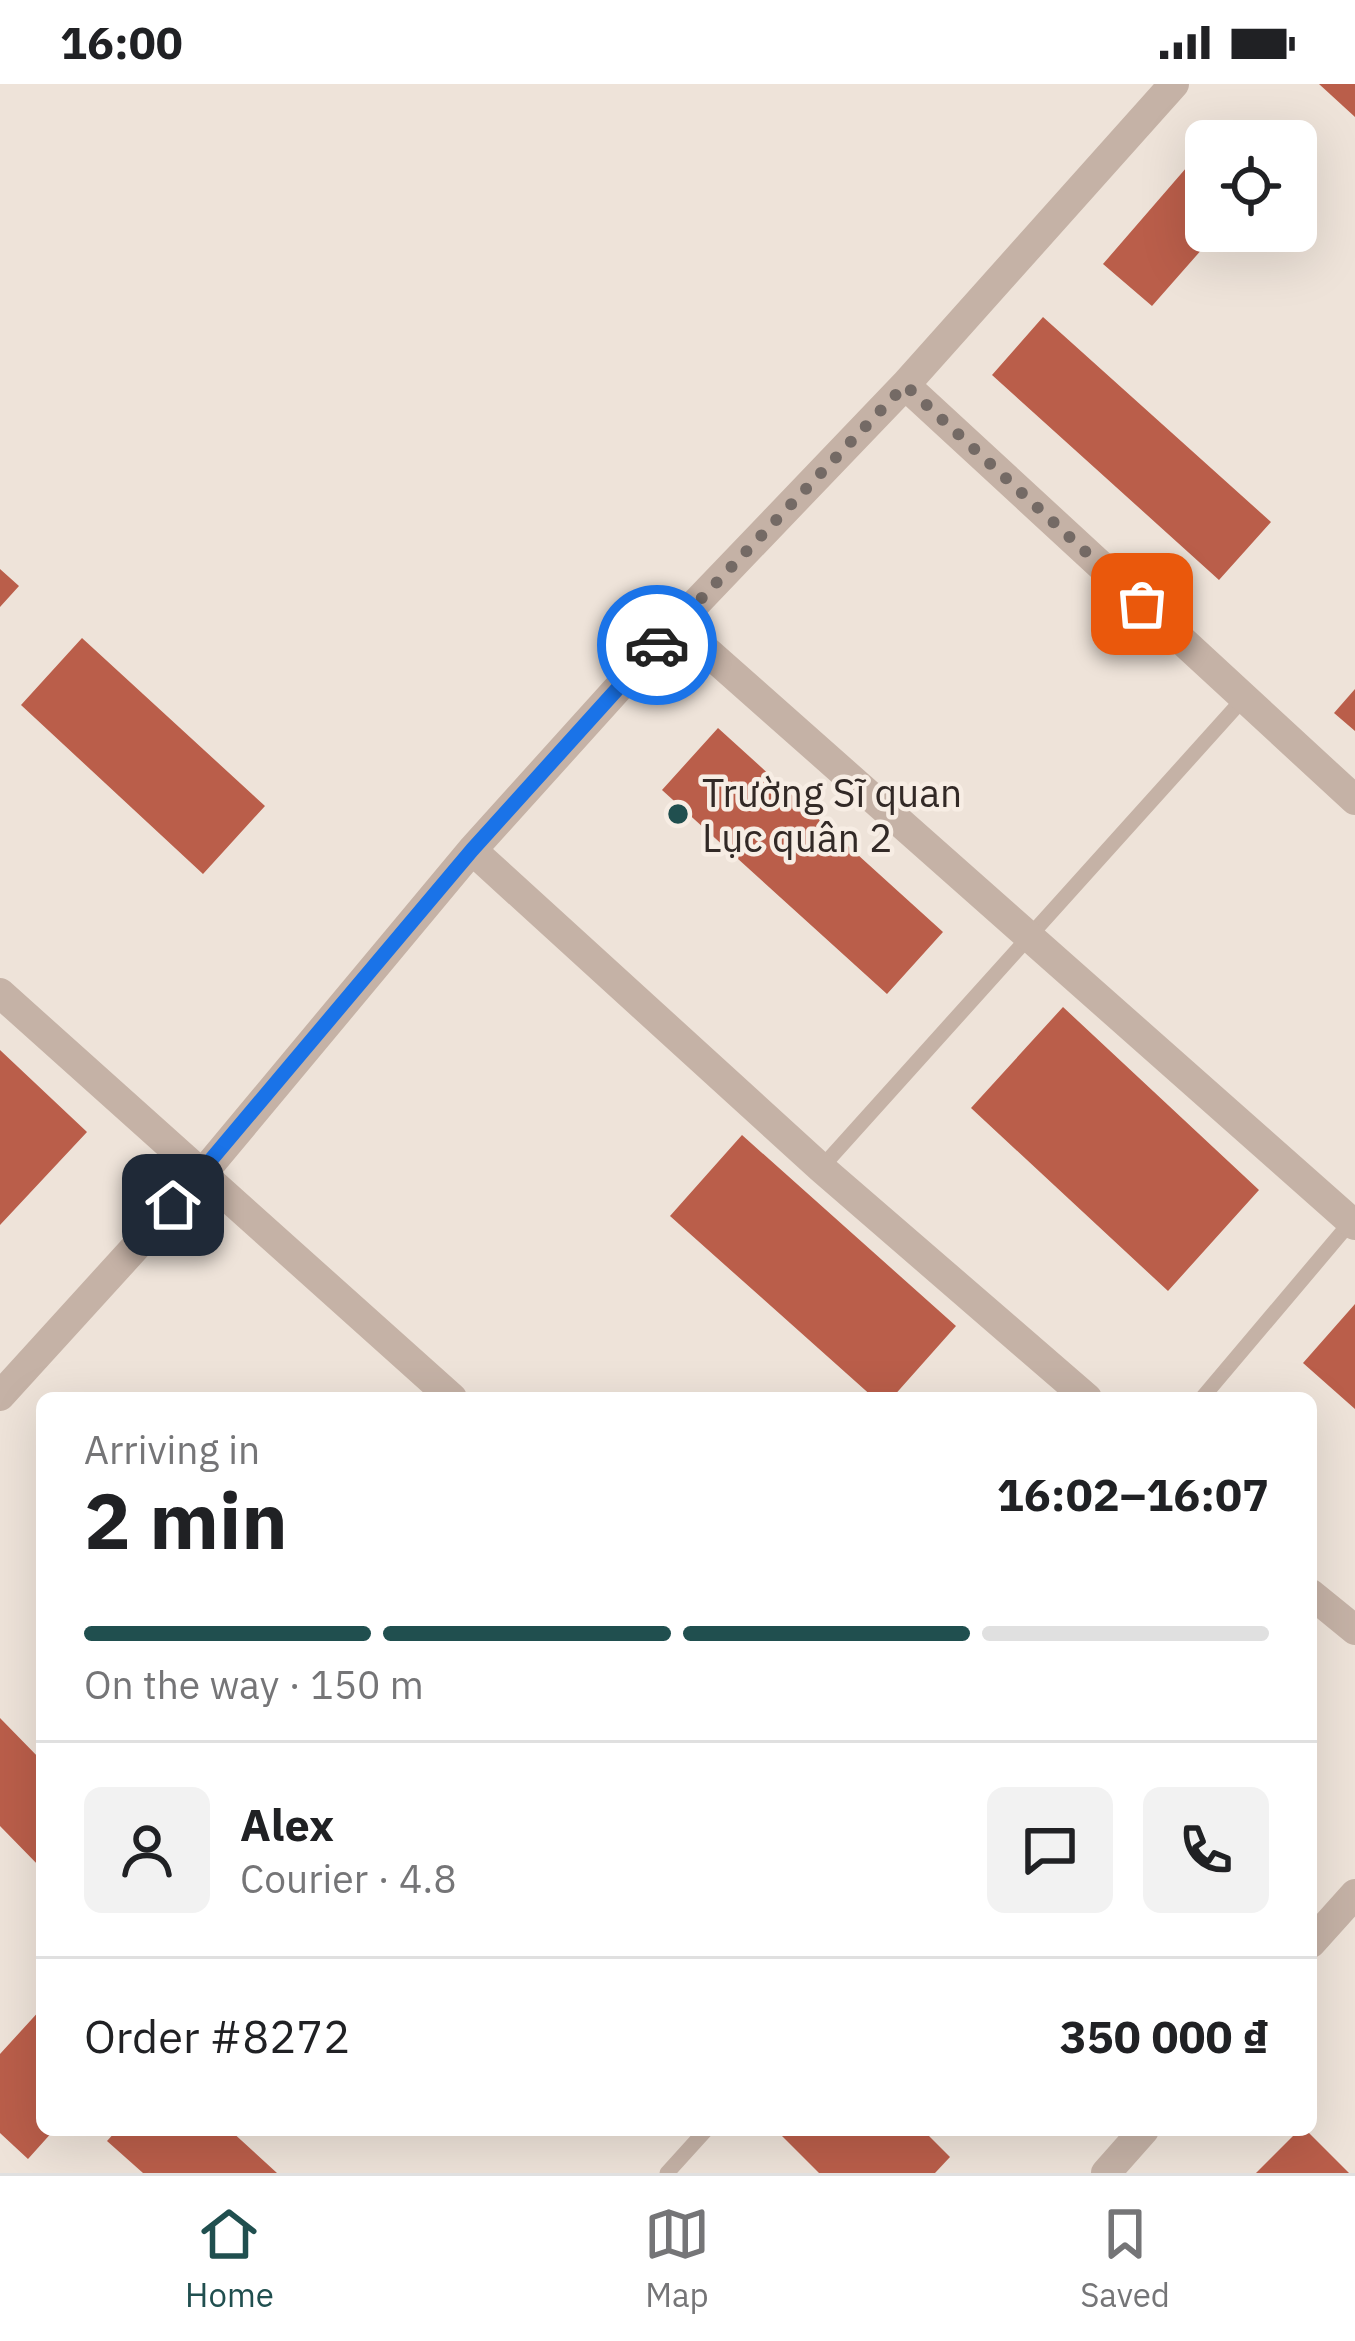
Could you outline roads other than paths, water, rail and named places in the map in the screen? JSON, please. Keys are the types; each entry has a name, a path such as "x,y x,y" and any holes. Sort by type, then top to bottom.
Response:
{"street":[{"path":"0,1396 202,1174 472,850 676,624 905,385 1174,84"},
{"path":"905,385 1355,800"},
{"path":"676,624 1354,1221"},
{"path":"472,850 821,1168 1080,1392"},
{"path":"0,993 445,1392"},
{"path":"1317,1599 1355,1630"},
{"path":"1317,1935 1355,1894"},
{"path":"1106,2173 1139,2136"}],"lane":[{"path":"821,1168 1244,698"},
{"path":"1207,1392 1354,1221"},
{"path":"667,2173 701,2136"}],"place":[{"name":"Trường Sĩ quan Lục quân 2","path":"678,814"}]}
